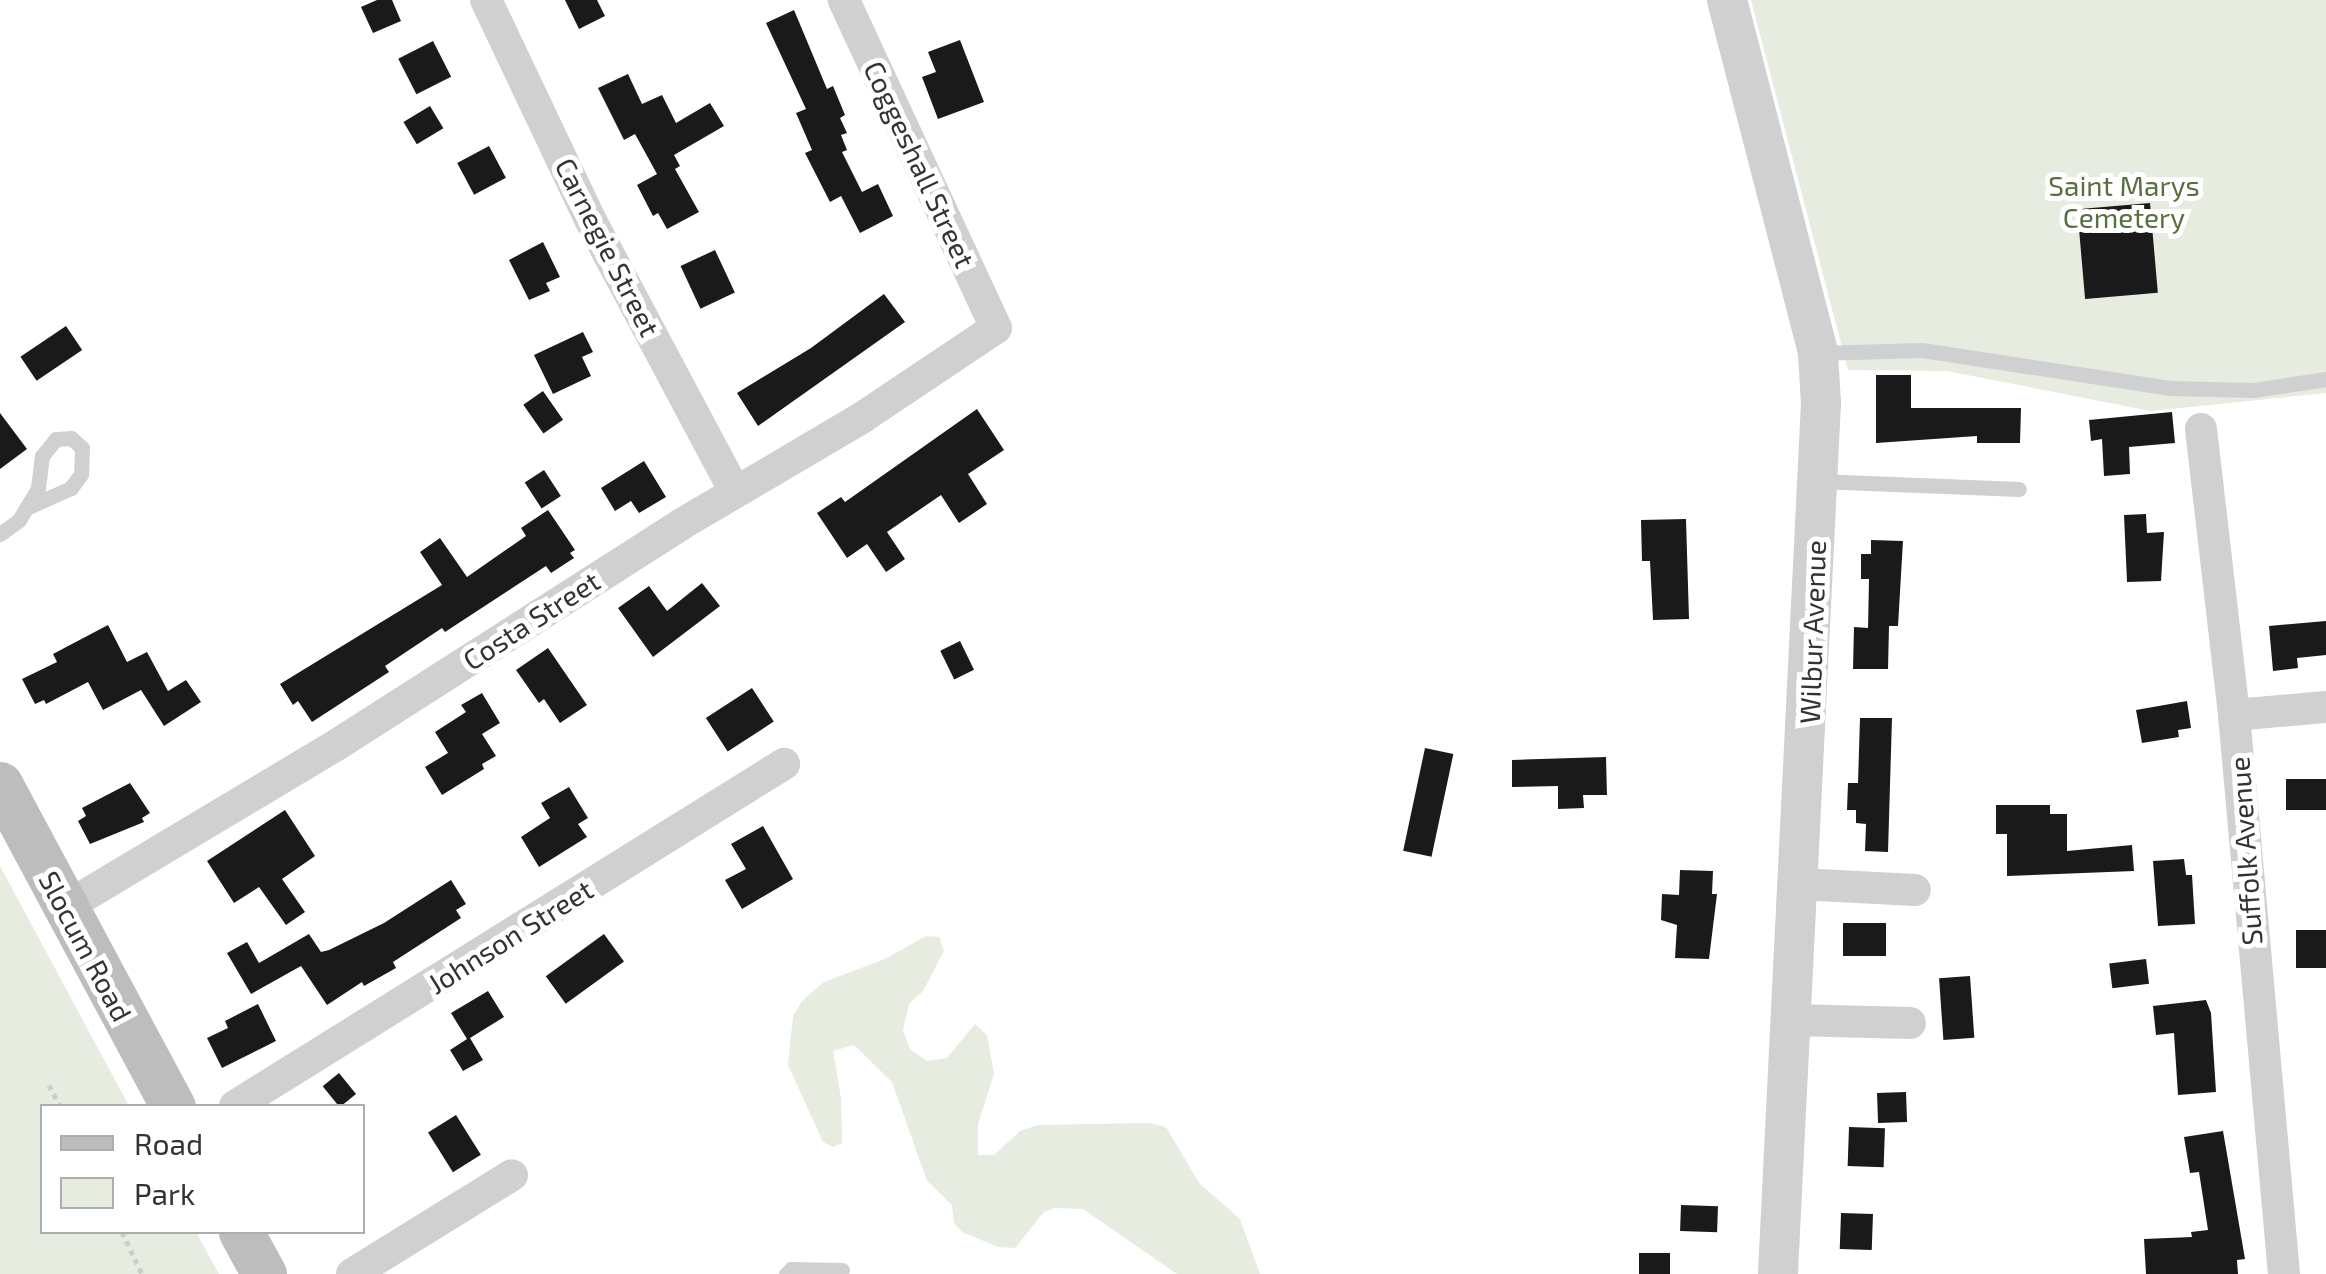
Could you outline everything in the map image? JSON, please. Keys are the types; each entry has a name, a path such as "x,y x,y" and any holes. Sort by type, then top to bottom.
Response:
{"main road":[{"name":"Slocum Road","path":"0,784 172,1104"},
{"path":"242,1234 264,1274"}],"street":[{"name":"Carnegie Street","path":"486,0 591,221 735,492"},
{"name":"Coggeshall Street","path":"844,0 996,328"},
{"name":"Wilbur Avenue","path":"1728,0 1818,353 1819,481 1778,1274"},
{"name":"Costa Street","path":"64,908 338,744 735,492 894,398 996,328"},
{"name":"Suffolk Avenue","path":"2201,429 2234,715 2284,1274"},
{"path":"2234,715 2326,707"},
{"name":"Johnson Street","path":"238,1104 784,764"},
{"path":"1800,884 1915,890"},
{"path":"1792,1020 1910,1023"},
{"path":"352,1274 512,1175"}],"lane":[{"path":"1818,353 1922,350 2170,388 2254,390 2326,380"},
{"path":"0,534 19,520 26,508 38,488 42,456 56,439 71,438 82,448 80,474 70,488 26,508"},
{"path":"1819,481 2019,490"},
{"path":"786,1274 791,1270 842,1270"}],"path":[{"path":"49,1084 59,1104"},
{"path":"123,1234 142,1274"}],"green space":[{"name":"Saint Marys Cemetery","path":"1751,0 2326,0 2326,393 2151,411 1947,371 1848,370"},
{"path":"0,866 128,1104 40,1104 40,1234 197,1234 219,1274 0,1274"},
{"path":"926,936 939,937 944,951 923,991 909,1004 903,1030 910,1049 927,1061 947,1058 975,1024 987,1035 994,1074 978,1124 978,1155 994,1155 1020,1131 1038,1125 1150,1123 1166,1127 1199,1183 1240,1219 1260,1274 1177,1274 1083,1209 1054,1208 1044,1212 1015,1248 998,1247 962,1232 954,1223 952,1205 927,1181 892,1082 854,1045 833,1051 841,1098 842,1143 833,1147 823,1142 788,1065 793,1016 802,1001 824,982 885,959"}],"building":[{"path":"377,0 392,0 401,21 373,33 361,7"},
{"path":"565,0 597,0 605,16 579,29"},
{"path":"794,10 827,89 833,86 845,115 840,118 847,133 841,135 847,150 842,152 862,192 878,184 893,216 860,233 841,196 830,202 805,153 812,150 796,113 806,109 766,23"},
{"path":"960,40 984,102 938,119 922,77 936,72 928,52"},
{"path":"433,41 451,77 416,94 398,59"},
{"path":"628,74 642,104 662,95 676,123 710,103 724,126 674,155 680,166 675,169 699,212 667,229 658,213 653,216 637,185 657,174 635,134 624,140 598,88"},
{"path":"430,106 443,128 417,144 403,122"},
{"path":"489,146 506,178 474,195 457,163"},
{"path":"2150,203 2158,293 2085,299 2077,209"},
{"path":"543,242 560,277 546,283 550,291 529,300 509,260"},
{"path":"715,250 735,293 700,309 681,266"},
{"path":"884,294 905,322 758,426 737,393 811,348"},
{"path":"66,326 82,350 37,381 20,357"},
{"path":"583,332 593,352 582,357 591,376 553,394 534,355"},
{"path":"1876,375 1911,375 1911,408 2021,408 2020,443 1977,443 1977,436 1876,443"},
{"path":"543,391 563,420 543,433 523,405"},
{"path":"977,409 1004,450 968,474 987,504 959,523 941,495 887,532 905,559 886,572 867,544 847,558 817,513 841,497 845,502"},
{"path":"2172,412 2175,443 2129,447 2130,474 2104,476 2102,439 2091,441 2089,420"},
{"path":"0,413 27,449 0,469"},
{"path":"644,461 666,497 639,513 631,501 615,511 601,488"},
{"path":"544,470 561,496 542,509 525,483"},
{"path":"548,510 575,550 570,553 574,558 551,573 546,566 445,632 442,628 385,666 389,672 312,722 298,701 293,705 280,684 442,585 420,552 440,538 467,577 526,536 521,528"},
{"path":"2146,514 2147,533 2164,532 2161,581 2127,582 2124,515"},
{"path":"1686,519 1689,619 1653,620 1650,561 1642,561 1641,520"},
{"path":"1871,540 1903,541 1898,626 1889,626 1888,669 1853,669 1854,627 1868,628 1869,579 1861,579 1861,554 1871,554"},
{"path":"702,583 720,606 653,657 618,608 649,586 667,611"},
{"path":"2326,621 2326,655 2297,658 2298,668 2273,671 2269,626"},
{"path":"108,625 127,662 147,652 168,691 186,680 201,702 164,726 141,690 103,710 88,682 46,704 44,700 35,704 22,679 57,662 53,654"},
{"path":"960,641 974,670 954,679 940,651"},
{"path":"548,648 587,705 560,723 544,699 539,703 516,670"},
{"path":"752,688 774,722 728,752 706,718"},
{"path":"482,693 500,723 482,734 496,756 482,764 484,769 442,795 425,767 448,753 435,732 466,712 461,705"},
{"path":"2187,701 2191,728 2178,730 2179,737 2142,743 2136,710"},
{"path":"1860,718 1892,718 1888,852 1865,851 1866,824 1856,823 1856,810 1847,810 1848,783 1858,783"},
{"path":"1425,748 1453,754 1432,857 1403,851"},
{"path":"1606,757 1607,795 1583,795 1584,808 1558,809 1558,786 1512,787 1512,760"},
{"path":"2286,779 2326,779 2326,810 2286,810"},
{"path":"130,783 150,813 142,818 144,822 90,844 78,821 86,816 82,808"},
{"path":"569,787 588,818 578,824 587,837 539,867 521,837 550,818 541,803"},
{"path":"1996,805 2050,805 2050,814 2067,814 2067,851 2132,845 2134,871 2007,876 2007,834 1996,834"},
{"path":"285,810 315,856 282,879 305,912 286,925 259,887 234,903 207,861"},
{"path":"763,826 793,879 742,909 725,880 746,869 731,844"},
{"path":"2184,859 2186,875 2192,875 2195,924 2158,926 2153,861"},
{"path":"1680,870 1713,871 1712,894 1717,894 1709,959 1675,958 1677,925 1661,920 1662,894 1679,895"},
{"path":"451,880 466,904 456,910 461,918 393,962 396,968 364,986 362,982 327,1005 301,966 251,994 227,953 247,942 259,963 309,934 321,952 329,950 384,923"},
{"path":"1843,923 1886,923 1886,956 1843,956"},
{"path":"2296,930 2326,930 2326,968 2296,968"},
{"path":"604,934 624,962 566,1004 546,976"},
{"path":"2146,959 2149,984 2112,988 2109,964"},
{"path":"1970,976 1974,1038 1943,1040 1939,978"},
{"path":"488,991 504,1017 470,1038 483,1060 463,1071 450,1050 467,1039 451,1013"},
{"path":"2206,1000 2211,1013 2216,1092 2178,1095 2174,1033 2156,1035 2153,1006"},
{"path":"258,1004 276,1041 222,1068 207,1038 228,1028 225,1021"},
{"path":"339,1073 356,1094 344,1104 337,1104 323,1086"},
{"path":"1906,1092 1907,1122 1878,1123 1877,1093"},
{"path":"456,1115 481,1155 453,1172 428,1132"},
{"path":"1849,1127 1885,1128 1884,1167 1848,1166"},
{"path":"2223,1131 2245,1259 2237,1260 2238,1274 2146,1274 2144,1239 2192,1237 2191,1232 2208,1230 2199,1172 2190,1173 2184,1137"},
{"path":"1681,1205 1718,1206 1717,1232 1680,1231"},
{"path":"1841,1213 1873,1214 1872,1250 1840,1249"},
{"path":"1639,1253 1670,1253 1670,1274 1639,1274"}]}
